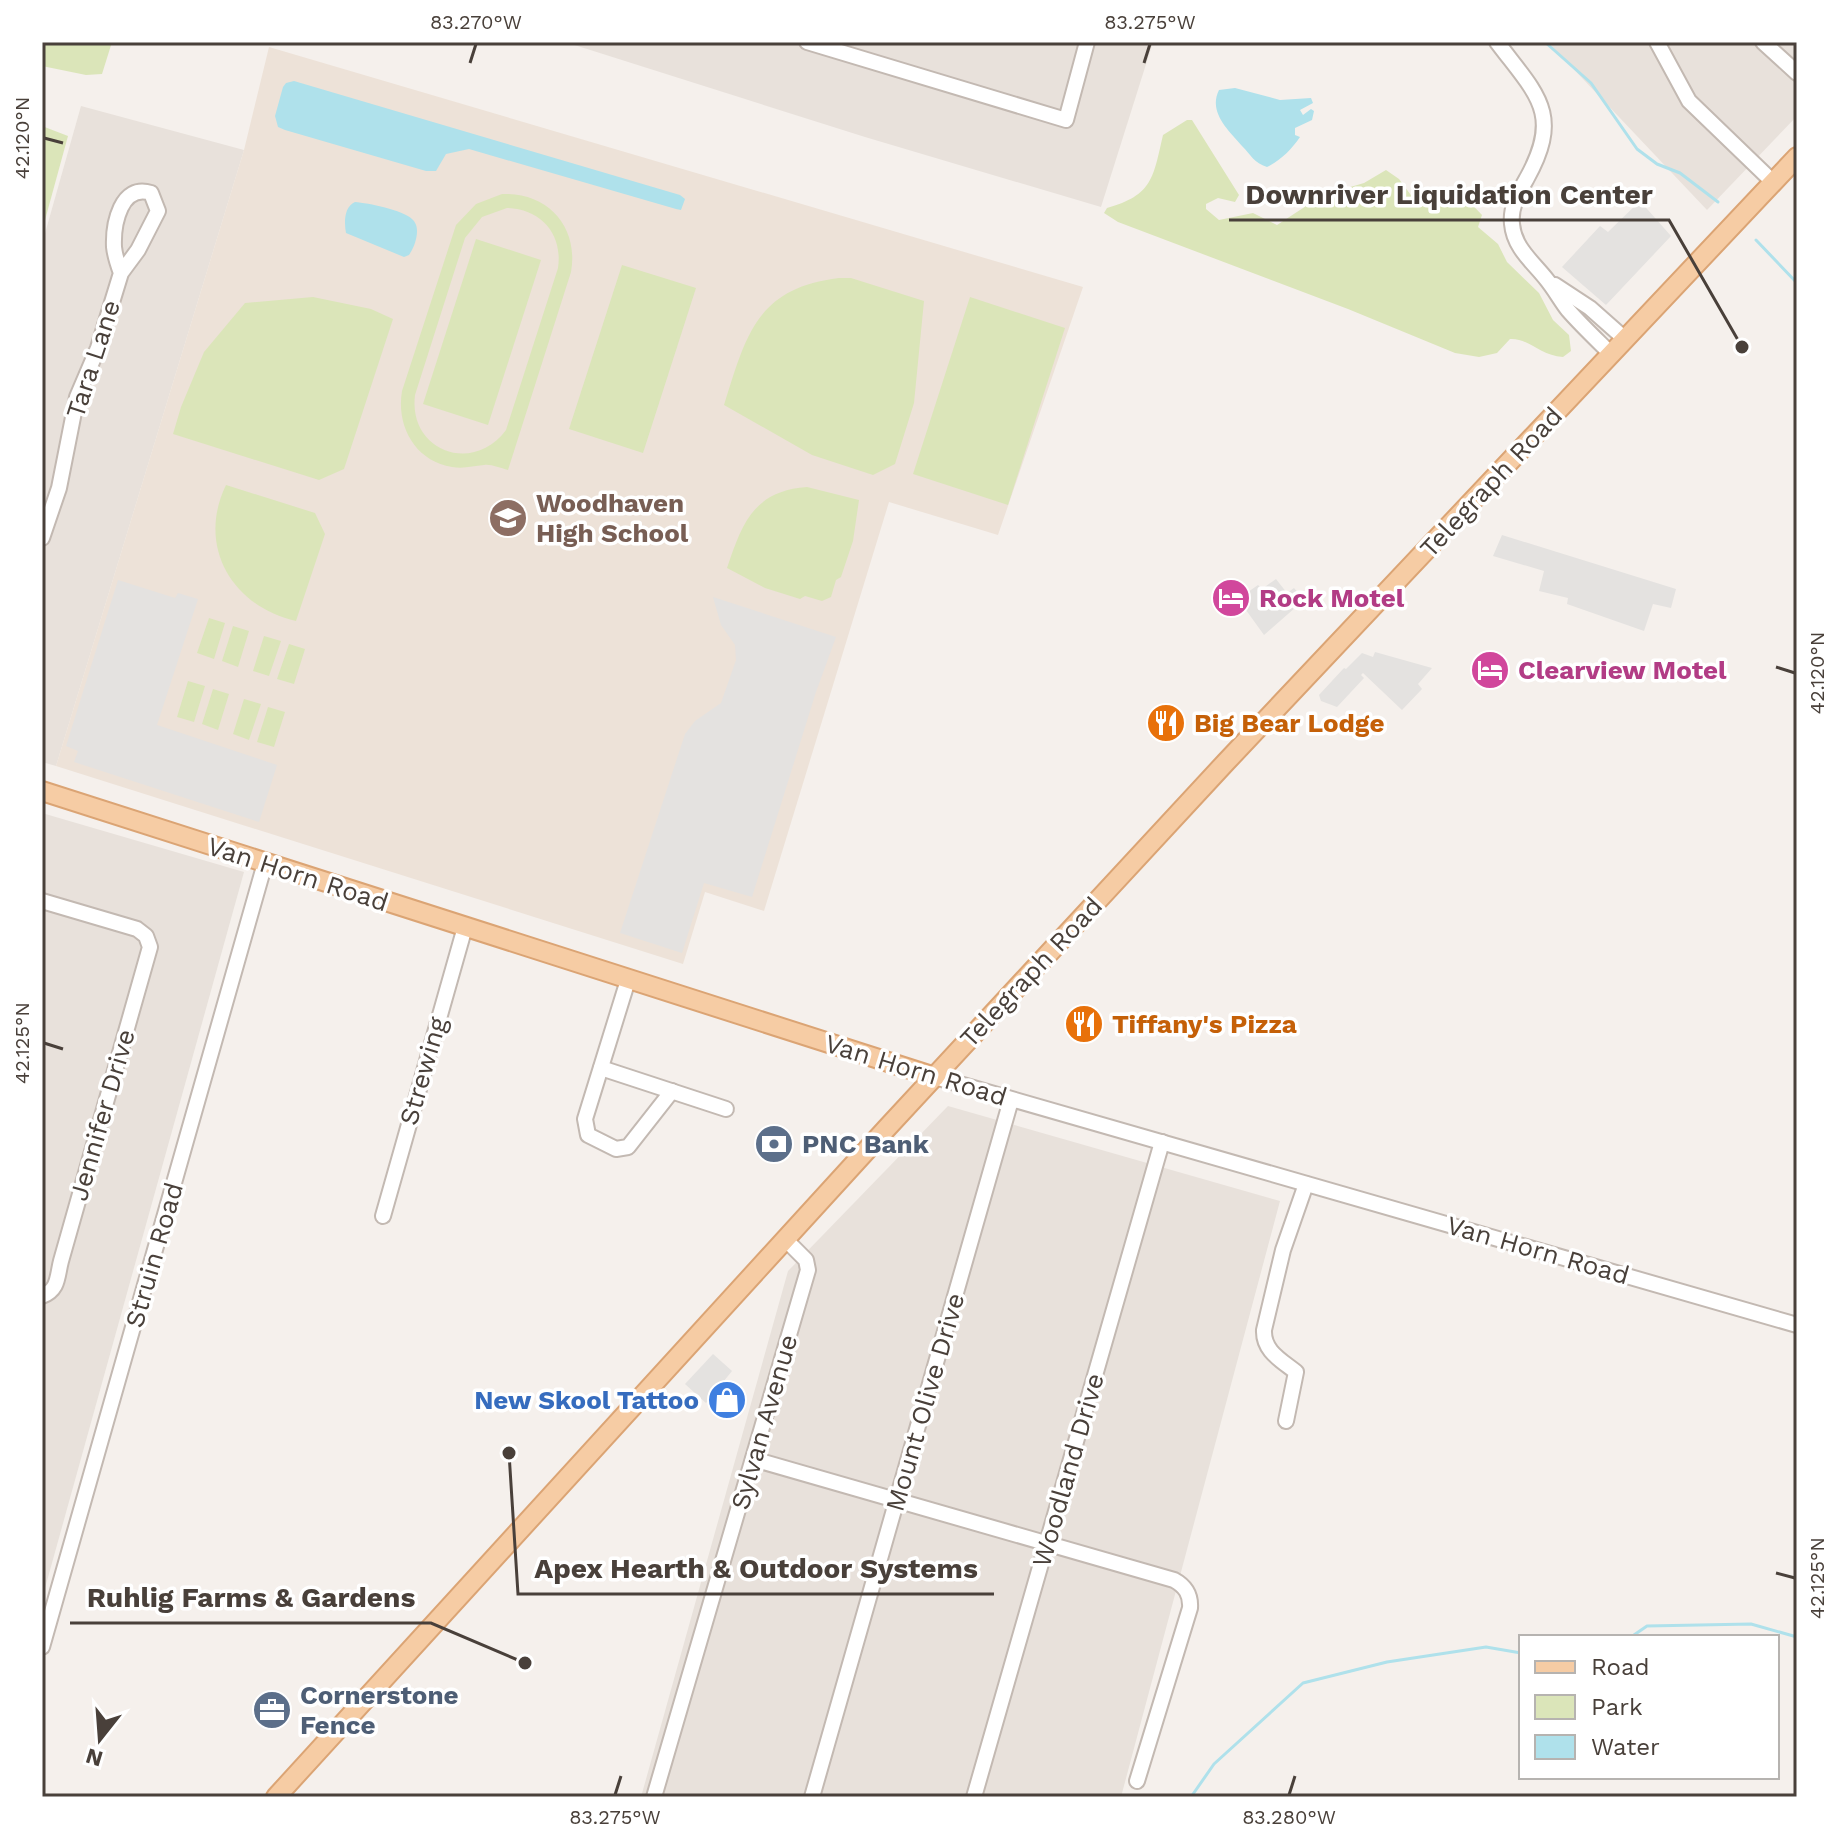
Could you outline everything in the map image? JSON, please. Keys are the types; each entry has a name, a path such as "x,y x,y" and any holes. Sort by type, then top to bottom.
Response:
{"main road":[{"name":"Telegraph Road","path":"276,1797 1226,762 1797,157"},
{"name":"Van Horn Road","path":"43,795 935,1077"}],"street":[{"path":"807,42 1066,120 1087,42"},
{"path":"1497,42 1534,92 1543,110 1545,128 1542,146 1515,200 1512,226 1523,254 1567,308 1611,354"},
{"path":"1657,42 1689,101 1773,182"},
{"path":"1763,42 1797,73"},
{"name":"Tara Lane","path":"42,538 59,488 77,397 98,348 121,273 138,250 158,211 151,193 142,190 134,192 123,204 115,229 114,250 121,273"},
{"path":"1547,280 1590,308 1625,339"},
{"name":"Struin Road","path":"42,1647 265,863"},
{"name":"Jennifer Drive","path":"42,901 137,929 147,939 148,955 57,1283 47,1294"},
{"name":"Strewing","path":"383,1216 465,927"},
{"path":"628,980 585,1119 585,1129 592,1139 624,1150 672,1091"},
{"path":"601,1068 726,1109"},
{"name":"Van Horn Road","path":"935,1077 1797,1325"},
{"name":"Mount Olive Drive","path":"812,1797 1011,1100"},
{"name":"Woodland Drive","path":"974,1797 1162,1142"},
{"path":"1286,1421 1296,1372 1270,1351 1264,1340 1264,1330 1283,1250 1306,1184"},
{"name":"Sylvan Avenue","path":"654,1797 808,1270 806,1260 785,1239"},
{"path":"753,1459 1174,1580 1186,1590 1190,1608 1137,1781"}],"shaded area":[{"path":"565,42 1153,42 1101,207 865,137"},
{"path":"1548,42 1797,42 1797,116 1707,210"},
{"name":"Woodhaven High School","path":"269,47 1083,287 998,535 889,502 764,911 705,892 683,964 56,766 244,150"},
{"path":"81,106 244,150 56,766 42,762 42,244"},
{"path":"1640,201 1671,236 1606,305 1562,267 1600,226 1608,232"},
{"path":"1502,535 1676,589 1671,608 1653,604 1644,631 1567,604 1568,598 1539,591 1544,571 1493,556"},
{"path":"1276,579 1287,593 1294,588 1304,600 1264,635 1238,599 1258,585 1262,589"},
{"path":"118,580 175,598 178,593 198,599 157,725 277,765 259,822 74,762 78,751 66,746"},
{"path":"713,597 836,637 752,897 704,883 682,953 620,933 685,734 695,721 721,703 736,660 735,645 721,625"},
{"path":"1375,652 1432,668 1418,684 1422,689 1402,710 1363,673 1364,678 1337,707 1321,701 1319,695 1344,668 1362,653 1373,657"},
{"path":"42,813 244,872 42,1599"},
{"path":"948,1106 1280,1201 1121,1797 641,1797 788,1271"},
{"path":"713,1354 732,1371 706,1403 685,1384"}],"green space":[{"path":"42,42 112,42 102,74 86,75 42,66"},
{"path":"1192,120 1239,195 1235,202 1218,198 1206,204 1206,209 1219,220 1253,213 1277,225 1323,195 1364,183 1386,170 1399,179 1416,202 1435,207 1460,192 1482,215 1478,227 1498,244 1507,262 1539,293 1553,320 1569,335 1571,351 1563,357 1555,356 1523,341 1510,339 1497,353 1479,357 1455,353 1118,222 1104,213 1107,208 1142,191 1153,174 1163,135"},
{"path":"42,126 68,136 42,231"},
{"path":"502,194 533,199 546,206 565,227 572,256 571,272 508,470 490,465 452,467 428,458 411,440 402,417 402,391 456,225 476,204","holes":["507,208 519,209 539,218 553,234 559,256 558,268 506,430 492,444 477,451 461,453 446,450 432,443 422,430 416,414 415,395 465,238 482,217"]},
{"path":"476,239 541,260 488,425 423,404"},
{"path":"622,265 696,288 643,453 569,429"},
{"path":"851,278 924,301 914,403 895,464 873,475 812,455 724,405 748,337 772,304 789,292 811,283"},
{"path":"313,297 371,309 393,319 344,469 319,480 173,434 204,352 245,303"},
{"path":"970,297 1065,328 1008,505 913,474"},
{"path":"226,485 315,513 325,534 296,621 254,603 226,571 218,552 215,530"},
{"path":"807,487 859,500 853,541 841,577 836,580 831,597 822,601 805,596 800,599 765,588 727,568 738,537 752,512 774,495"},
{"path":"209,618 225,623 214,659 197,653"},
{"path":"233,626 249,631 238,667 222,661"},
{"path":"264,636 281,641 269,676 253,671"},
{"path":"289,644 305,649 294,684 277,679"},
{"path":"188,681 205,686 194,722 177,717"},
{"path":"213,689 229,694 218,730 202,724"},
{"path":"244,699 261,704 249,740 233,734"},
{"path":"268,707 285,712 274,747 257,742"}],"water":[{"path":"294,81 685,199 681,210 676,209 469,149 446,154 436,171 426,171 285,130 278,127 275,116 283,87"},
{"path":"1235,88 1280,100 1311,98 1313,103 1300,110 1303,115 1311,109 1314,111 1312,120 1295,128 1295,135 1300,137 1285,154 1267,167 1253,158 1218,113 1216,98 1219,90"},
{"path":"355,202 393,210 412,219 417,232 409,255 404,257 346,233 347,211"}],"waterway":[{"path":"1545,42 1591,83 1637,149 1657,164 1680,173 1718,202"},
{"path":"1756,240 1797,283"},
{"path":"1634,1635 1647,1626 1751,1624 1797,1637"},
{"path":"1191,1797 1214,1764 1303,1683 1387,1662 1486,1647 1519,1653"}],"place":[{"name":"Downriver Liquidation Center","path":"1742,347"},
{"name":"Woodhaven High School","path":"508,518"},
{"name":"Rock Motel","path":"1231,598"},
{"name":"Clearview Motel","path":"1490,670"},
{"name":"Big Bear Lodge","path":"1166,723"},
{"name":"Tiffany's Pizza","path":"1084,1024"},
{"name":"PNC Bank","path":"774,1144"},
{"name":"New Skool Tattoo","path":"727,1400"},
{"name":"Apex Hearth & Outdoor Systems","path":"509,1453"},
{"name":"Ruhlig Farms & Gardens","path":"525,1663"},
{"name":"Cornerstone Fence","path":"272,1710"}]}
